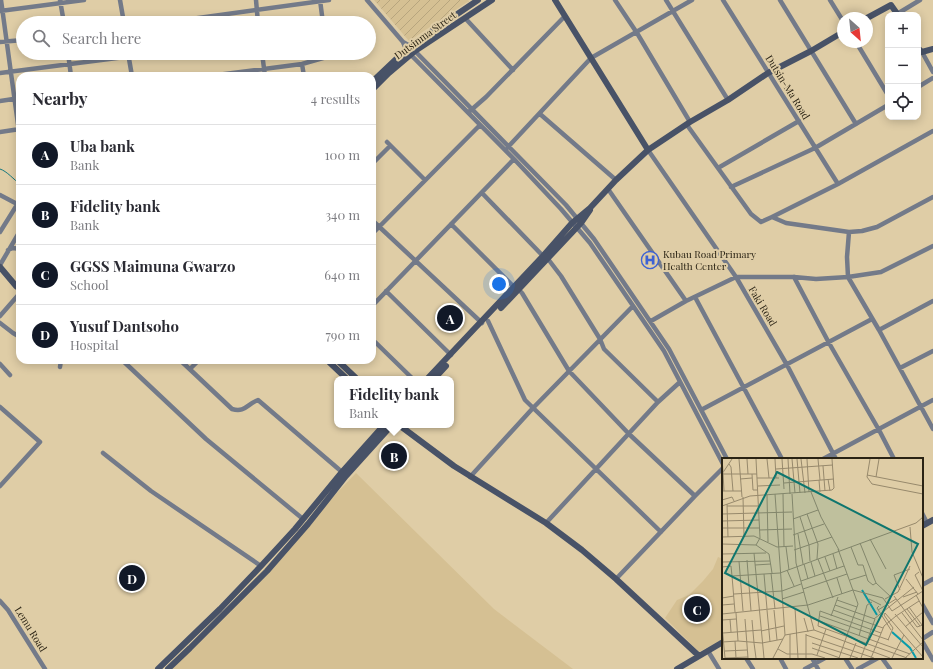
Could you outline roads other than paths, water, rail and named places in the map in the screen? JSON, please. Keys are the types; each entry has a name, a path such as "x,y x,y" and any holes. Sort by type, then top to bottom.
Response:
{"street":[{"path":"1,0 1,11 16,111"},
{"path":"1,11 84,0"},
{"path":"120,0 123,16"},
{"path":"256,0 257,16"},
{"path":"213,16 330,0"},
{"path":"367,0 408,48 469,111 508,147 577,223 664,351 722,462"},
{"name":"Dutsinma Street","path":"376,86 413,53 492,0"},
{"path":"556,0 648,150"},
{"path":"615,0 637,33 689,124 731,187 761,222 838,184 933,131"},
{"path":"666,0 728,100"},
{"path":"508,147 591,58 637,33 692,0"},
{"name":"Dutsin-Ma Road","path":"723,0 838,184"},
{"path":"780,0 856,124"},
{"path":"830,0 837,12"},
{"path":"900,12 920,0"},
{"path":"320,1 322,16"},
{"name":"Dutsinma Street","path":"376,78 408,48 476,1"},
{"path":"60,2 63,16"},
{"path":"873,14 890,2 896,12"},
{"path":"469,111 513,70 565,16"},
{"path":"465,18 513,70"},
{"path":"437,376 616,180 648,150 768,73 837,36"},
{"path":"0,42 16,41"},
{"path":"860,48 885,90"},
{"path":"921,50 933,49"},
{"path":"921,52 933,72"},
{"path":"69,60 70,72"},
{"path":"0,73 96,60"},
{"path":"130,60 131,72"},
{"path":"263,60 264,72"},
{"path":"240,72 302,64 316,60"},
{"path":"302,64 303,72"},
{"path":"921,85 933,78"},
{"path":"0,100 14,99"},
{"path":"731,187 815,148 885,107"},
{"path":"469,111 480,125 594,239 669,349 726,458"},
{"path":"540,114 616,180"},
{"path":"718,168 799,121"},
{"path":"376,230 480,125"},
{"path":"0,132 16,129"},
{"path":"376,159 389,144 425,180"},
{"name":"Faki Road","path":"648,150 736,277 787,365 835,458"},
{"path":"376,302 514,159"},
{"path":"608,189 686,301"},
{"path":"482,193 546,258 561,276 600,339 604,349 658,402"},
{"path":"0,195 16,202"},
{"path":"772,217 786,223 849,232 862,231 877,227 933,197"},
{"path":"0,232 16,208"},
{"path":"376,224 485,322 526,400 661,532"},
{"path":"451,224 522,293 569,371 629,434 695,496"},
{"path":"849,232 847,256 848,278 879,330 933,429"},
{"path":"16,237 0,266 16,284"},
{"path":"651,321 686,301 736,277 794,277 816,279 848,278 881,272 933,246"},
{"path":"8,250 16,248"},
{"path":"794,277 893,458"},
{"path":"386,291 451,355"},
{"path":"694,297 745,388 781,458"},
{"path":"0,316 16,298"},
{"path":"879,330 933,301"},
{"path":"470,477 533,408 633,306"},
{"path":"701,410 745,388 872,319"},
{"path":"431,376 485,322"},
{"path":"0,323 16,335"},
{"path":"376,343 410,376"},
{"path":"900,368 933,351"},
{"path":"0,364 10,375"},
{"path":"126,364 206,439 303,519"},
{"path":"184,364 232,409 238,411 243,410 258,400 342,472"},
{"path":"190,369 195,364"},
{"path":"331,364 344,376"},
{"path":"341,364 354,376"},
{"path":"546,523 658,402 680,382"},
{"path":"826,458 933,400"},
{"path":"0,407 40,442 0,486"},
{"path":"158,669 220,609 261,566 381,428"},
{"path":"168,669 267,571 308,524 346,476 389,428"},
{"path":"404,428 448,462 546,523 582,550 616,579 699,656"},
{"path":"708,436 714,434"},
{"path":"102,453 152,491 261,566"},
{"path":"616,579 722,469"},
{"path":"923,584 933,579"},
{"name":"Lemu Road","path":"0,601 8,610 45,669"},
{"path":"923,606 933,623"},
{"path":"923,639 933,632"},
{"path":"923,642 933,660"},
{"path":"678,669 722,643"},
{"path":"708,651 719,669"},
{"path":"747,659 753,669"},
{"path":"781,659 786,669"},
{"path":"813,659 818,669"},
{"path":"805,669 823,659"},
{"path":"846,659 852,669"},
{"path":"858,669 876,659"},
{"path":"883,659 890,669"}],"waterway":[{"path":"0,169 16,181"}],"place":[{"name":"Kubau Road Primary Health Center","path":"650,260"},
{"name":"Uba bank","path":"450,318"},
{"name":"Fidelity bank","path":"394,456"},
{"name":"Yusuf Dantsoho","path":"132,578"},
{"name":"GGSS Maimuna Gwarzo","path":"697,609"}]}
